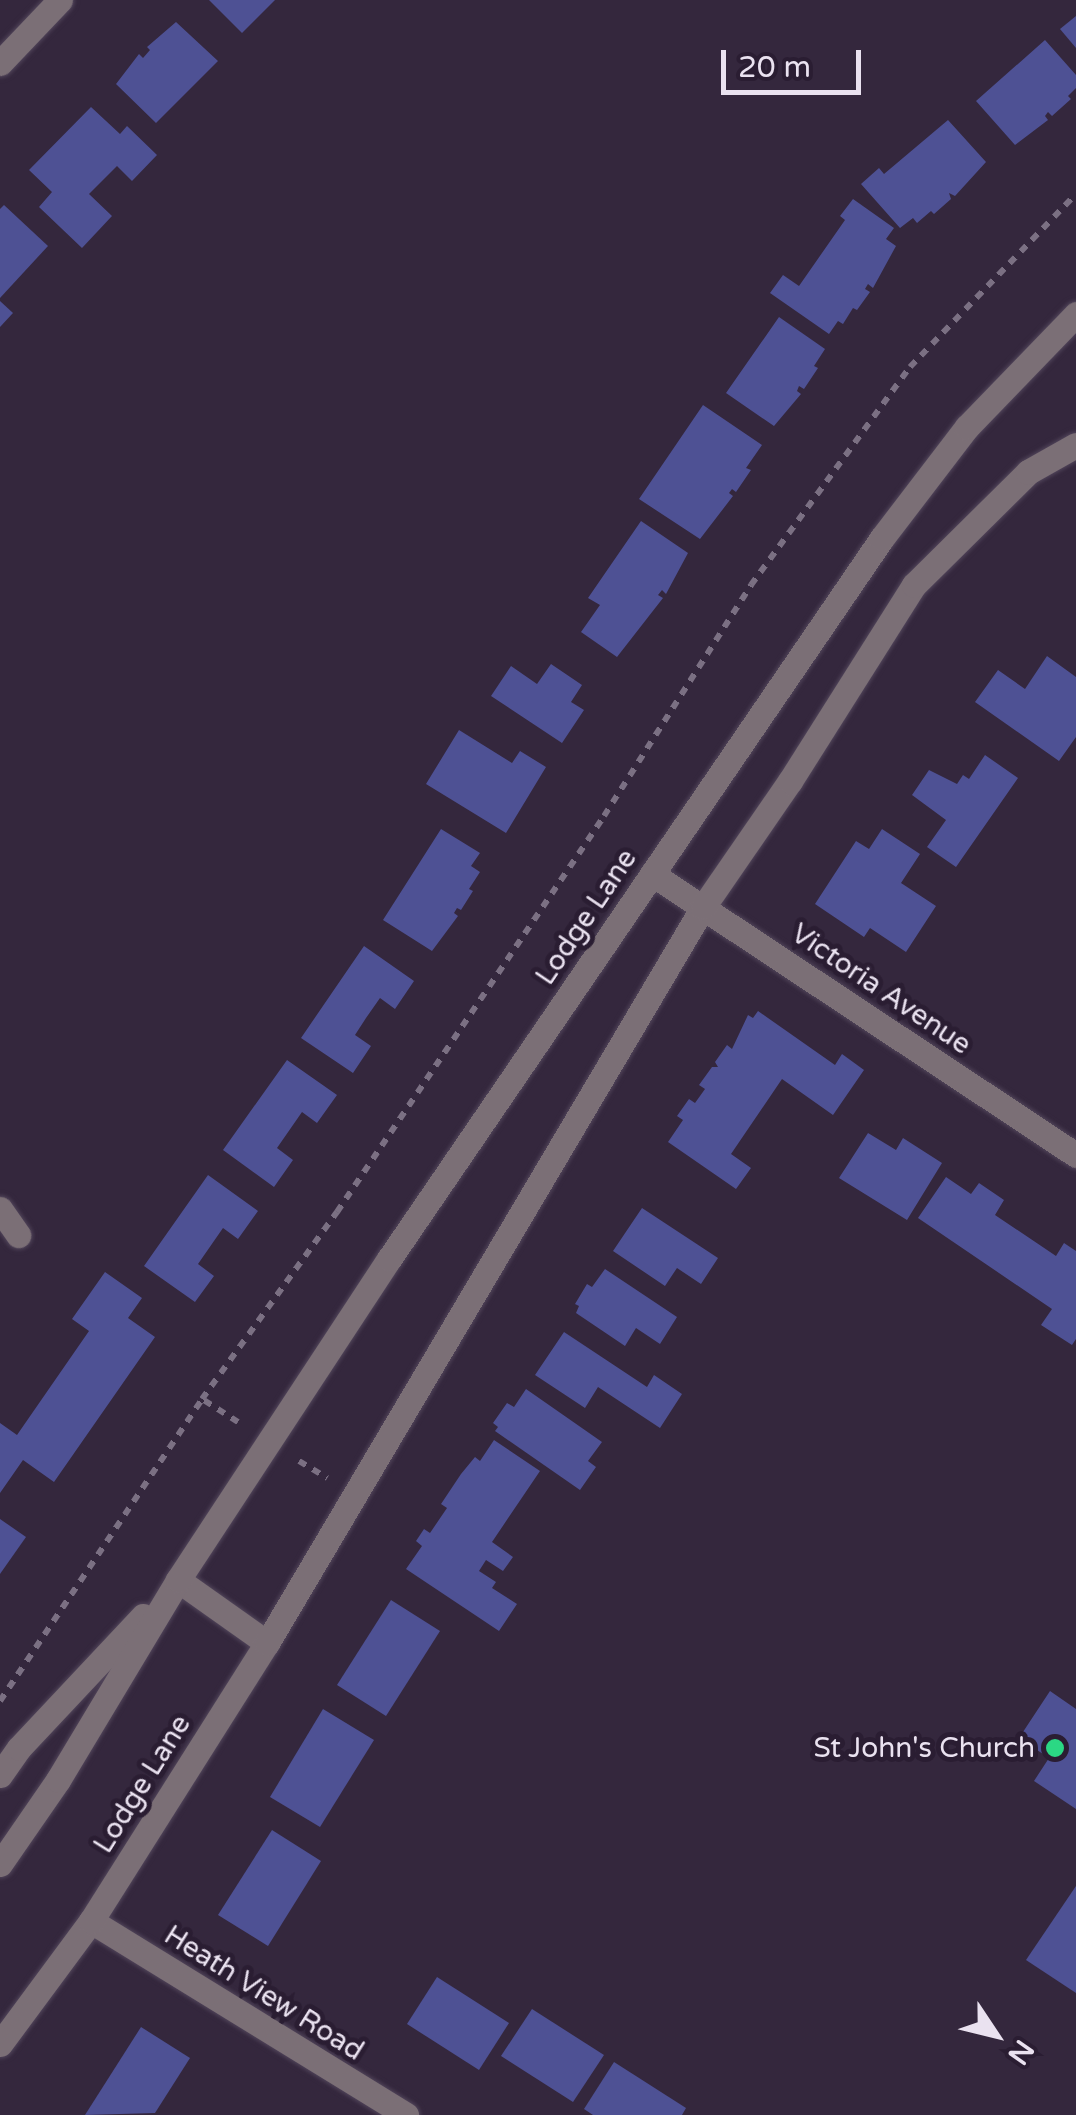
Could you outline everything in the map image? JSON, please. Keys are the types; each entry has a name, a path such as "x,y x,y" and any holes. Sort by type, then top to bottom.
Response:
{"street":[{"path":"0,63 60,0"},
{"name":"Lodge Lane","path":"0,1864 58,1780 178,1580 389,1259 882,538 967,427 1076,314"},
{"name":"Lodge Lane","path":"0,2044 90,1921 267,1643 703,907 790,781 914,586 1028,472 1076,445"},
{"name":"Victoria Avenue","path":"652,874 1076,1154"},
{"path":"0,1209 18,1235"},
{"path":"178,1580 267,1643"},
{"name":"Lodge Lane","path":"0,1775 19,1748 178,1580"},
{"name":"Heath View Road","path":"90,1921 406,2115"}],"path":[{"path":"0,1701 202,1399 337,1212 604,816 751,585 910,366 1076,194"},
{"path":"202,1399 355,1496"}],"building":[{"path":"209,0 275,0 242,33"},
{"path":"1076,16 1076,48 1060,29"},
{"path":"176,22 218,61 156,123 116,84 139,54 143,58 150,50 147,47"},
{"path":"1045,40 1076,75 1076,88 1068,96 1071,99 1052,116 1048,112 1048,120 1015,145 976,101"},
{"path":"91,107 120,134 127,126 157,155 132,181 117,166 89,194 112,216 82,248 39,207 52,192 29,170"},
{"path":"948,120 986,162 955,196 949,193 951,199 934,214 931,211 917,223 913,218 900,228 861,184 879,168 884,174"},
{"path":"853,199 894,228 886,239 896,246 873,288 868,284 865,289 870,292 857,310 853,308 843,324 838,321 829,334 770,293 783,275 799,286 845,220 840,216"},
{"path":"4,205 48,246 0,298 0,209"},
{"path":"0,301 13,313 0,327"},
{"path":"779,317 825,349 804,389 799,386 797,391 801,394 774,426 726,393"},
{"path":"703,405 762,445 746,468 751,470 736,492 732,489 729,493 733,496 700,539 639,499"},
{"path":"641,521 688,553 666,594 662,590 658,595 663,598 617,657 581,632 600,605 588,598"},
{"path":"1047,656 1076,677 1076,737 1059,761 975,702 998,670 1025,689"},
{"path":"551,664 582,685 571,702 584,710 562,743 491,696 511,666 537,684"},
{"path":"459,730 512,763 520,751 546,767 506,833 426,784"},
{"path":"985,755 1018,778 956,867 927,847 946,820 912,795 929,770 957,784 963,775 969,779"},
{"path":"441,829 480,853 471,866 480,872 461,910 457,908 454,913 458,916 432,951 383,920"},
{"path":"882,829 920,854 901,883 936,906 906,952 870,928 864,937 815,904 856,841 869,849"},
{"path":"364,946 414,981 395,1009 380,998 366,1018 355,1035 371,1046 353,1073 301,1038"},
{"path":"758,1011 835,1065 842,1054 864,1070 833,1115 782,1079 731,1154 751,1168 736,1189 668,1142 683,1120 677,1116 689,1099 695,1103 705,1089 699,1085 712,1067 718,1067 715,1062 727,1045 732,1049 748,1015 753,1018"},
{"path":"287,1060 337,1095 317,1123 302,1112 277,1148 293,1160 274,1187 223,1150"},
{"path":"868,1133 896,1150 903,1138 942,1163 907,1220 839,1178"},
{"path":"208,1175 258,1211 238,1239 223,1228 198,1264 214,1276 195,1302 144,1266"},
{"path":"946,1177 971,1194 979,1183 1004,1200 995,1215 1056,1256 1064,1243 1076,1251 1076,1339 1072,1345 1041,1325 1052,1309 918,1218"},
{"path":"642,1208 718,1258 701,1284 677,1268 665,1286 613,1251"},
{"path":"605,1269 677,1317 660,1344 636,1328 625,1346 576,1313 579,1306 575,1304 587,1284 592,1287"},
{"path":"105,1272 142,1298 128,1318 155,1337 54,1482 23,1460 0,1493 0,1423 17,1435 89,1331 72,1319"},
{"path":"564,1332 647,1387 654,1375 682,1394 660,1428 598,1387 585,1408 535,1375"},
{"path":"526,1389 602,1442 588,1461 596,1467 580,1490 495,1431 498,1427 493,1423 507,1403 514,1407"},
{"path":"494,1440 540,1471 492,1542 513,1557 503,1571 486,1560 479,1571 496,1582 492,1588 517,1604 499,1631 406,1569 422,1546 416,1541 424,1529 430,1533 447,1508 441,1504 461,1474 475,1457 480,1461"},
{"path":"0,1519 26,1537 0,1574"},
{"path":"391,1600 440,1631 386,1716 337,1685"},
{"name":"St John's Church","path":"1050,1691 1076,1709 1076,1809 1034,1781 1049,1758 1019,1738"},
{"path":"323,1709 374,1740 320,1827 270,1797"},
{"path":"272,1830 321,1861 268,1946 218,1915"},
{"path":"1076,1886 1076,1993 1026,1960"},
{"path":"437,1977 509,2023 479,2070 407,2024"},
{"path":"532,2009 604,2055 573,2102 501,2056"},
{"path":"141,2027 190,2058 155,2113 85,2115"},
{"path":"614,2062 686,2108 682,2115 593,2115 584,2109"}],"place":[{"name":"St John's Church","path":"1055,1748"}]}
